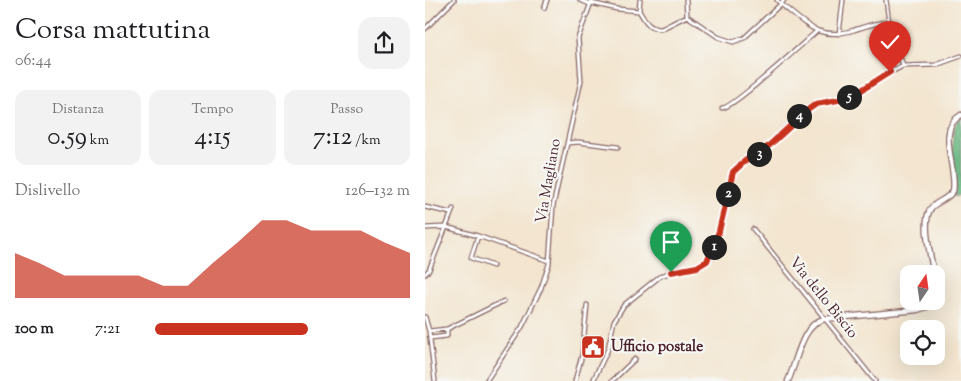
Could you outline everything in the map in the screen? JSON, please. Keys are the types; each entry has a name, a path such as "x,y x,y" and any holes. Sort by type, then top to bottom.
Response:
{"street":[{"path":"425,30 454,0"},
{"path":"544,8 547,0"},
{"path":"580,0 639,11"},
{"path":"640,0 639,11 649,26 658,29 687,16"},
{"path":"685,0 687,16 720,38 735,42 744,38 784,0"},
{"path":"777,0 816,32 839,34 877,23 889,22"},
{"path":"839,34 843,0"},
{"path":"886,0 889,22 903,66"},
{"name":"Via Magliano","path":"486,381 522,327 541,288 549,261 553,209 581,81 578,38 591,2"},
{"path":"721,108 727,108 816,32"},
{"path":"593,381 608,349 614,321 623,305 657,278 673,271 701,266 707,261 719,231 730,179 737,167 762,152 816,104 851,97 876,80 903,66 936,65 961,56"},
{"path":"933,265 928,233 928,216 933,206 947,198 953,190 948,134 952,122 961,115"},
{"path":"567,144 577,142 618,147"},
{"path":"425,207 451,213"},
{"path":"425,274 429,270 453,209"},
{"path":"425,228 446,227 549,261"},
{"name":"Via dello Biscio","path":"753,229 875,381"},
{"path":"478,236 471,258 493,266"},
{"path":"428,335 447,329 504,301"},
{"path":"575,381 581,364 587,305"},
{"path":"788,381 808,331 815,323 824,319 917,310"},
{"path":"425,317 435,381"},
{"path":"428,335 447,336 447,329"},
{"path":"425,352 431,352"},
{"path":"612,381 635,359"}],"green space":[{"path":"961,118 961,191 958,196 954,196 952,143 956,124"}],"place":[{"name":"Ufficio postale","path":"593,347"}],"route":[{"path":"671,272 701,266 708,260 719,231 730,179 739,165 762,152 800,114 816,104 849,98 890,72"}]}
